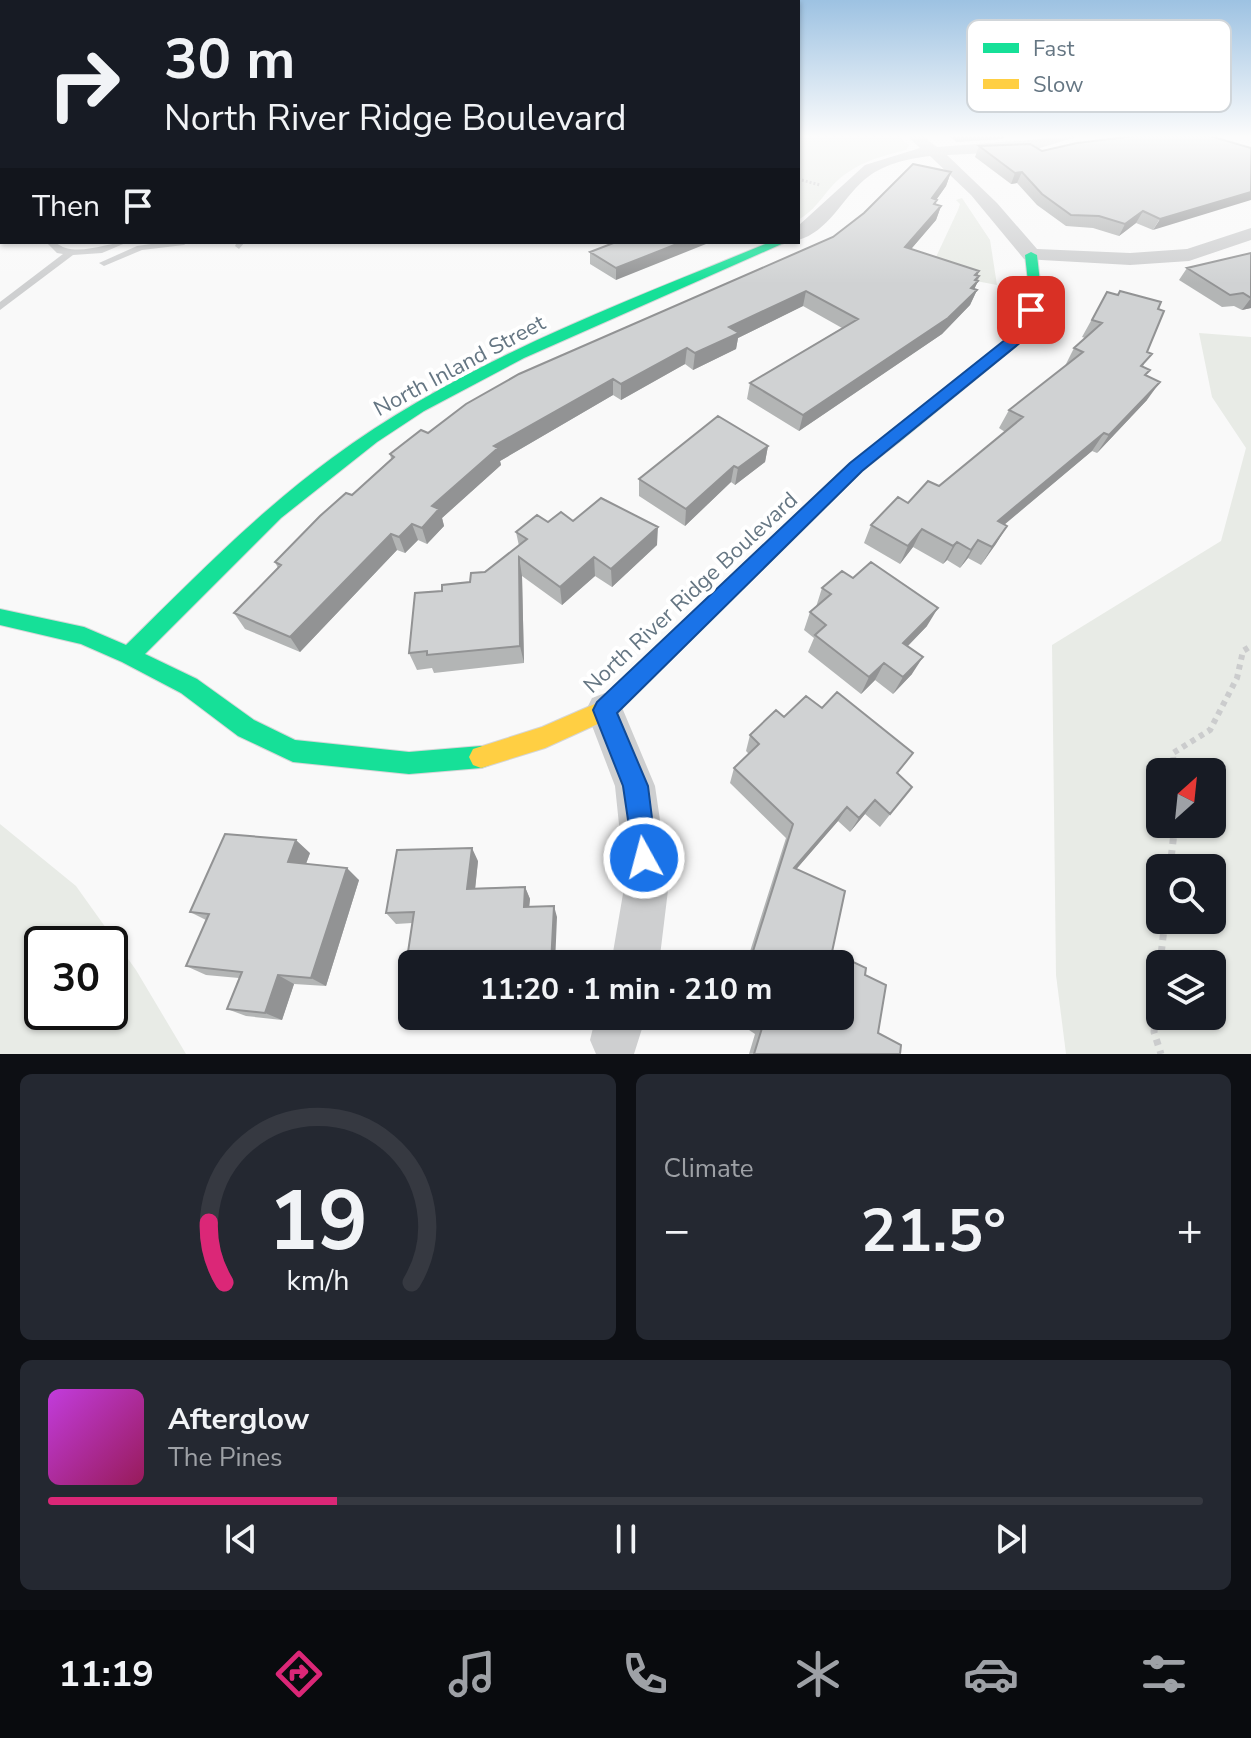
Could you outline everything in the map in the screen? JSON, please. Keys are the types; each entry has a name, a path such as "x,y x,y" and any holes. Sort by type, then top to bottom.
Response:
{"street":[{"path":"800,233 829,213 851,185"},
{"path":"971,185 993,206 1031,255 1130,259 1189,255 1251,234"},
{"name":"North Inland Street","path":"129,656 256,527 371,438 486,374 776,244"},
{"name":"North River Ridge Boulevard","path":"0,617 84,636 129,656 189,686 246,728 293,751 409,763 474,759 545,737 605,710 856,467 1027,330 1035,291 1031,255"},
{"path":"605,710 635,786 647,882 637,950"}],"lane":[{"path":"52,244 60,251 71,252 102,250 118,244"},
{"path":"104,263 140,248 169,244"},
{"path":"0,307 71,252"}],"path":[{"path":"1173,758 1173,753 1210,730 1237,678 1243,651 1251,646"},
{"path":"1154,1030 1161,1054"}],"shaded area":[{"path":"800,185 833,185 813,208 800,219"},
{"path":"962,198 990,240 997,285 929,272 958,210 960,204 956,200"},
{"path":"1199,333 1251,337 1251,1054 1066,1054 1056,975 1052,645 1221,541 1246,448 1212,397"},
{"path":"0,824 76,886 105,926 24,926 24,1030 128,1030 128,959 186,1054 0,1054"}],"building":[{"path":"892,185 941,185 932,198 937,200 934,204 941,206 905,247 979,271 975,275 979,276 975,280 978,281 971,288 977,290 948,318 803,415 750,383 858,319 806,291 729,327 739,333 695,353 687,348 621,384 613,379 494,446 498,448 432,506 439,509 422,528 412,524 399,537 391,534 290,637 234,613 281,565 275,562 320,516 346,493 352,495 394,457 390,454 421,430 428,433 466,404 519,374 833,237 864,213"},
{"path":"1034,185 1251,185 1251,192 1160,219 1143,211 1125,224 1099,216 1071,215"},
{"path":"611,244 677,244 616,268 590,252"},
{"path":"1251,253 1251,298 1243,293 1230,295 1187,268"},
{"path":"1120,291 1161,302 1158,309 1164,311 1147,352 1152,354 1141,366 1150,370 1145,375 1160,382 1109,435 1104,433 998,521 1007,526 992,547 978,540 971,550 957,542 953,546 922,529 908,546 871,525 898,497 908,503 928,481 939,486 1023,417 1009,410 1083,352 1074,348 1102,323 1092,320 1107,292 1118,295"},
{"path":"718,416 768,446 738,468 734,466 686,509 639,479"},
{"path":"601,498 658,527 611,569 594,557 560,587 519,557 520,646 427,655 427,651 409,653 415,593 442,591 442,585 470,582 471,573 485,572 527,539 516,532 537,515 548,522 561,512 573,521"},
{"path":"871,562 938,608 903,643 923,657 903,677 884,663 869,677 815,635 826,625 810,612 831,594 822,588 842,571 853,578"},
{"path":"837,692 913,753 897,773 912,787 890,814 875,800 859,818 847,807 794,868 845,891 832,950 753,950 793,824 734,768 759,744 750,735 776,710 784,717 806,696 822,708"},
{"path":"225,834 296,840 288,862 347,868 311,978 278,975 265,1013 227,1009 242,972 186,966 209,914 190,912"},
{"path":"472,848 467,889 525,887 524,907 554,906 552,950 408,950 414,912 386,913 397,850"},
{"path":"854,962 866,968 865,975 886,985 878,1033 901,1045 900,1054 754,1054 761,1030 854,1030"}],"traffic: fast":[{"path":"129,656 275,513 371,438 419,408 519,355 775,244"},
{"path":"893,438 1027,330 1035,291 1031,255"},
{"path":"0,617 84,636 129,656 189,686 246,728 293,751 409,763 481,757"}],"traffic: slow":[{"path":"481,757 545,737 605,710 856,467 893,438"}],"route":[{"path":"644,858 635,786 605,710 856,467 1027,330 1031,310"}]}
